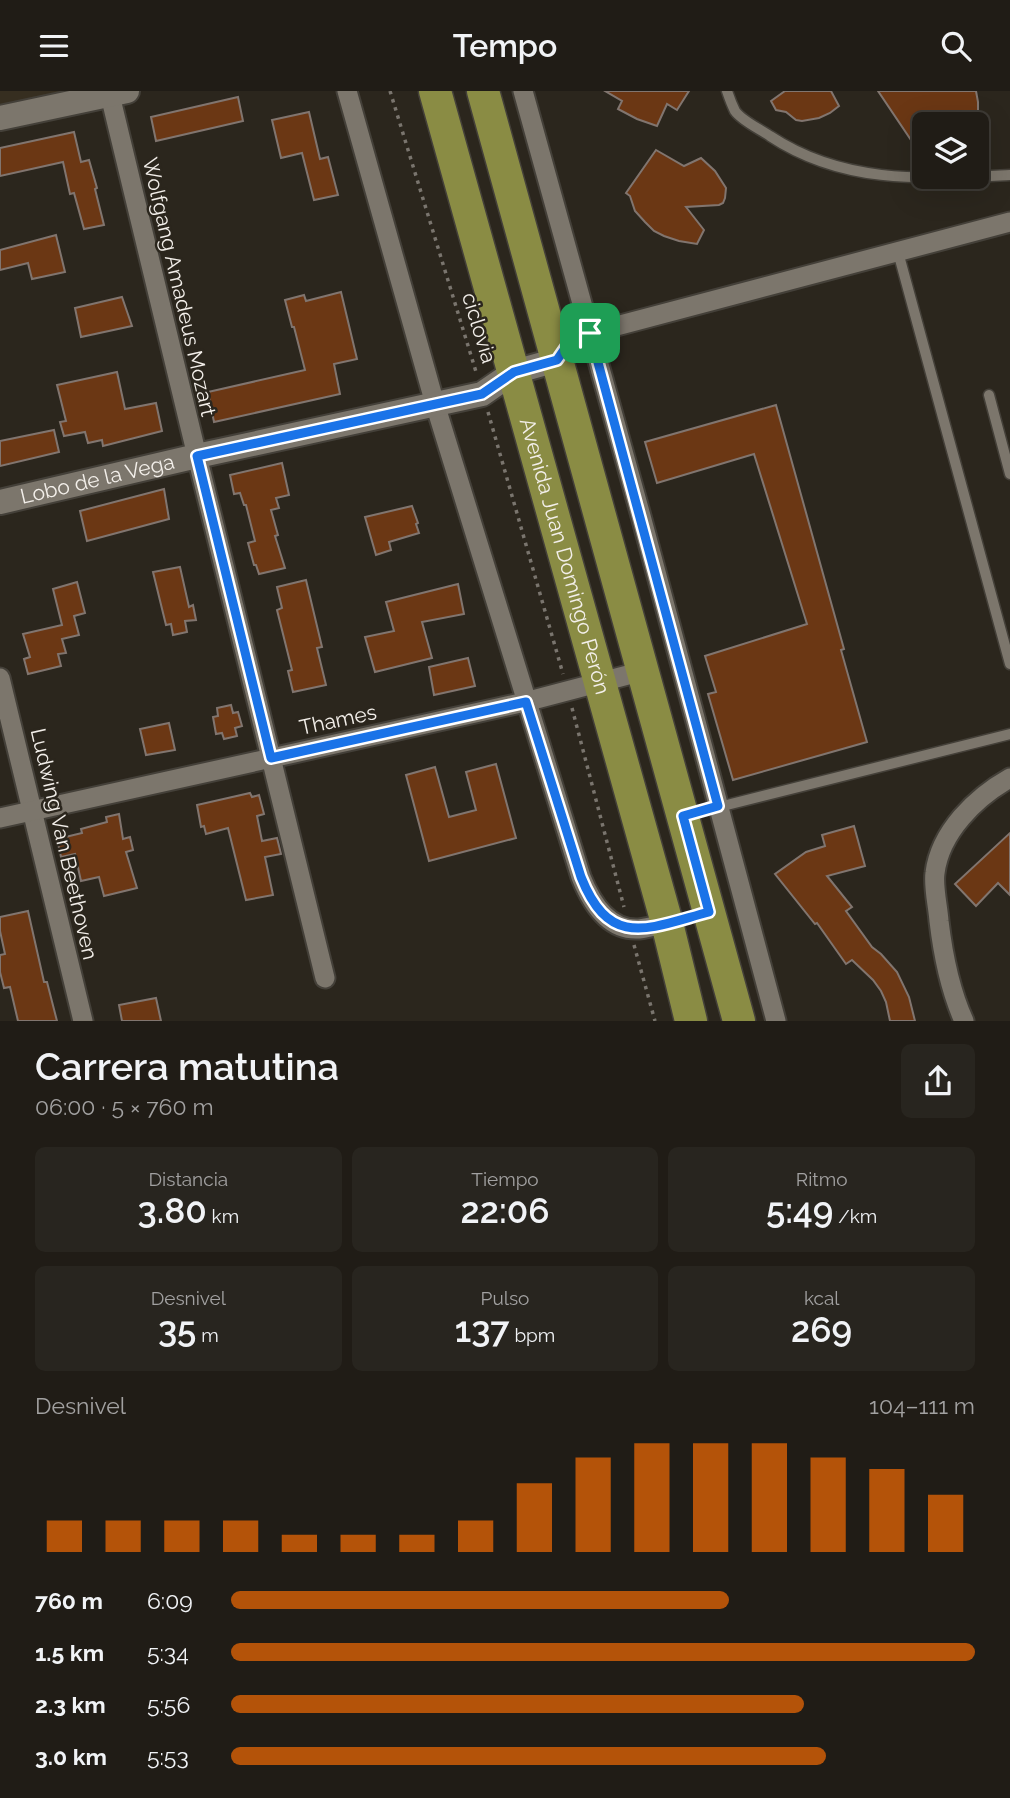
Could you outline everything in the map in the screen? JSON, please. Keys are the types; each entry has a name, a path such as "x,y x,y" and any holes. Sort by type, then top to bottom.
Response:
{"main road":[{"name":"Avenida Juan Domingo Perón","path":"435,91 667,923 691,1021"},
{"path":"483,91 738,1021"},
{"path":"667,923 709,912"}],"street":[{"path":"347,91 435,404 587,894 597,909 612,922 629,929 667,923"},
{"path":"523,91 776,1021"},
{"path":"0,118 119,93"},
{"name":"Wolfgang Amadeus Mozart","path":"119,93 197,456 325,978"},
{"path":"557,360 568,344 590,333 1010,222"},
{"name":"Lobo de la Vega","path":"0,502 482,394 514,372 557,360"},
{"name":"Thames","path":"0,818 526,702 643,671"},
{"name":"Ludwing Van Beethoven","path":"0,678 83,1021"},
{"path":"964,1021 956,1003 942,942 935,873 942,849 957,821 974,804 1010,778"}],"lane":[{"path":"727,91 736,113 791,149 817,161 851,171 940,179 1010,176"},
{"path":"898,252 1010,664"},
{"path":"989,394 1010,474"},
{"path":"683,816 1010,734"}],"path":[{"name":"ciclovia","path":"390,91 568,691 655,1021"}],"shaded area":[{"path":"0,91 126,91 0,119"}],"building":[{"path":"605,91 689,91 677,110 667,104 657,126 618,109 622,101"},
{"path":"785,91 831,91 839,106 819,118 796,120 786,112 776,110 771,101"},
{"path":"878,91 976,91 978,112 912,112 912,142"},
{"path":"238,97 243,121 156,141 151,117"},
{"path":"309,112 320,159 328,157 338,195 314,200 302,153 281,158 272,120"},
{"path":"74,132 81,162 89,160 104,225 84,229 74,193 70,194 63,162 0,176 0,148"},
{"path":"656,150 684,166 701,158 715,171 726,188 723,203 719,205 686,207 704,230 697,244 679,241 654,231 635,211 630,196 626,193"},
{"path":"56,235 65,272 32,279 28,263 0,270 0,250"},
{"path":"341,292 357,359 334,364 340,394 214,422 208,392 305,370 285,300 304,295 306,301"},
{"path":"122,297 132,326 81,337 75,308"},
{"path":"117,372 125,409 156,403 162,431 103,446 102,440 88,443 85,432 64,436 60,422 66,421 57,385"},
{"path":"776,405 867,742 733,780 708,694 716,692 705,656 807,624 754,454 657,483 645,442"},
{"path":"54,430 59,452 0,466 0,441"},
{"path":"282,463 289,495 276,498 279,508 271,510 278,535 275,536 285,568 259,574 248,543 255,541 246,505 240,493 234,494 230,475"},
{"path":"164,489 169,519 87,541 80,511"},
{"path":"412,506 419,533 389,542 391,550 376,555 365,517"},
{"path":"180,567 189,607 193,605 196,620 185,621 187,632 173,635 171,624 166,625 153,572"},
{"path":"306,580 322,647 317,648 326,685 293,692 288,671 292,670 277,610 282,608 277,587"},
{"path":"77,582 85,613 74,616 79,635 62,639 66,653 58,654 61,666 28,674 24,659 30,657 23,634 62,625 53,589"},
{"path":"458,584 464,614 422,622 432,658 375,672 365,637 394,631 386,602"},
{"path":"468,658 475,686 434,695 429,667"},
{"path":"231,705 233,713 238,712 242,726 235,728 237,736 224,739 222,733 216,734 213,717 218,716 217,708"},
{"path":"169,723 175,750 146,755 140,729"},
{"path":"496,764 516,838 429,861 406,775 435,767 449,817 476,810 466,772"},
{"path":"250,793 252,797 259,795 264,814 257,816 262,841 277,838 281,854 265,857 273,895 246,900 228,828 206,834 204,826 201,827 197,805"},
{"path":"119,814 123,839 130,837 133,850 126,852 137,888 104,896 99,877 81,881 75,854 61,857 57,839 82,833 81,829 107,822 106,817"},
{"path":"854,826 865,866 827,876 852,907 846,911 872,947 897,972 909,997 915,1021 890,1021 886,1002 873,980 852,960 846,964 817,923 815,924 775,874 806,852 825,846 822,835"},
{"path":"1010,833 1010,895 998,883 976,906 955,884"},
{"path":"28,911 44,982 47,982 57,1021 18,1021 10,987 4,988 0,972 0,955 5,954 0,917"},
{"path":"156,998 161,1021 122,1021 119,1005"}],"route":[{"path":"590,333 718,806 683,816 709,912 642,929 629,929 612,922 597,909 587,894 526,702 271,758 197,456 482,394 514,372 557,360 568,344 590,333"}]}
